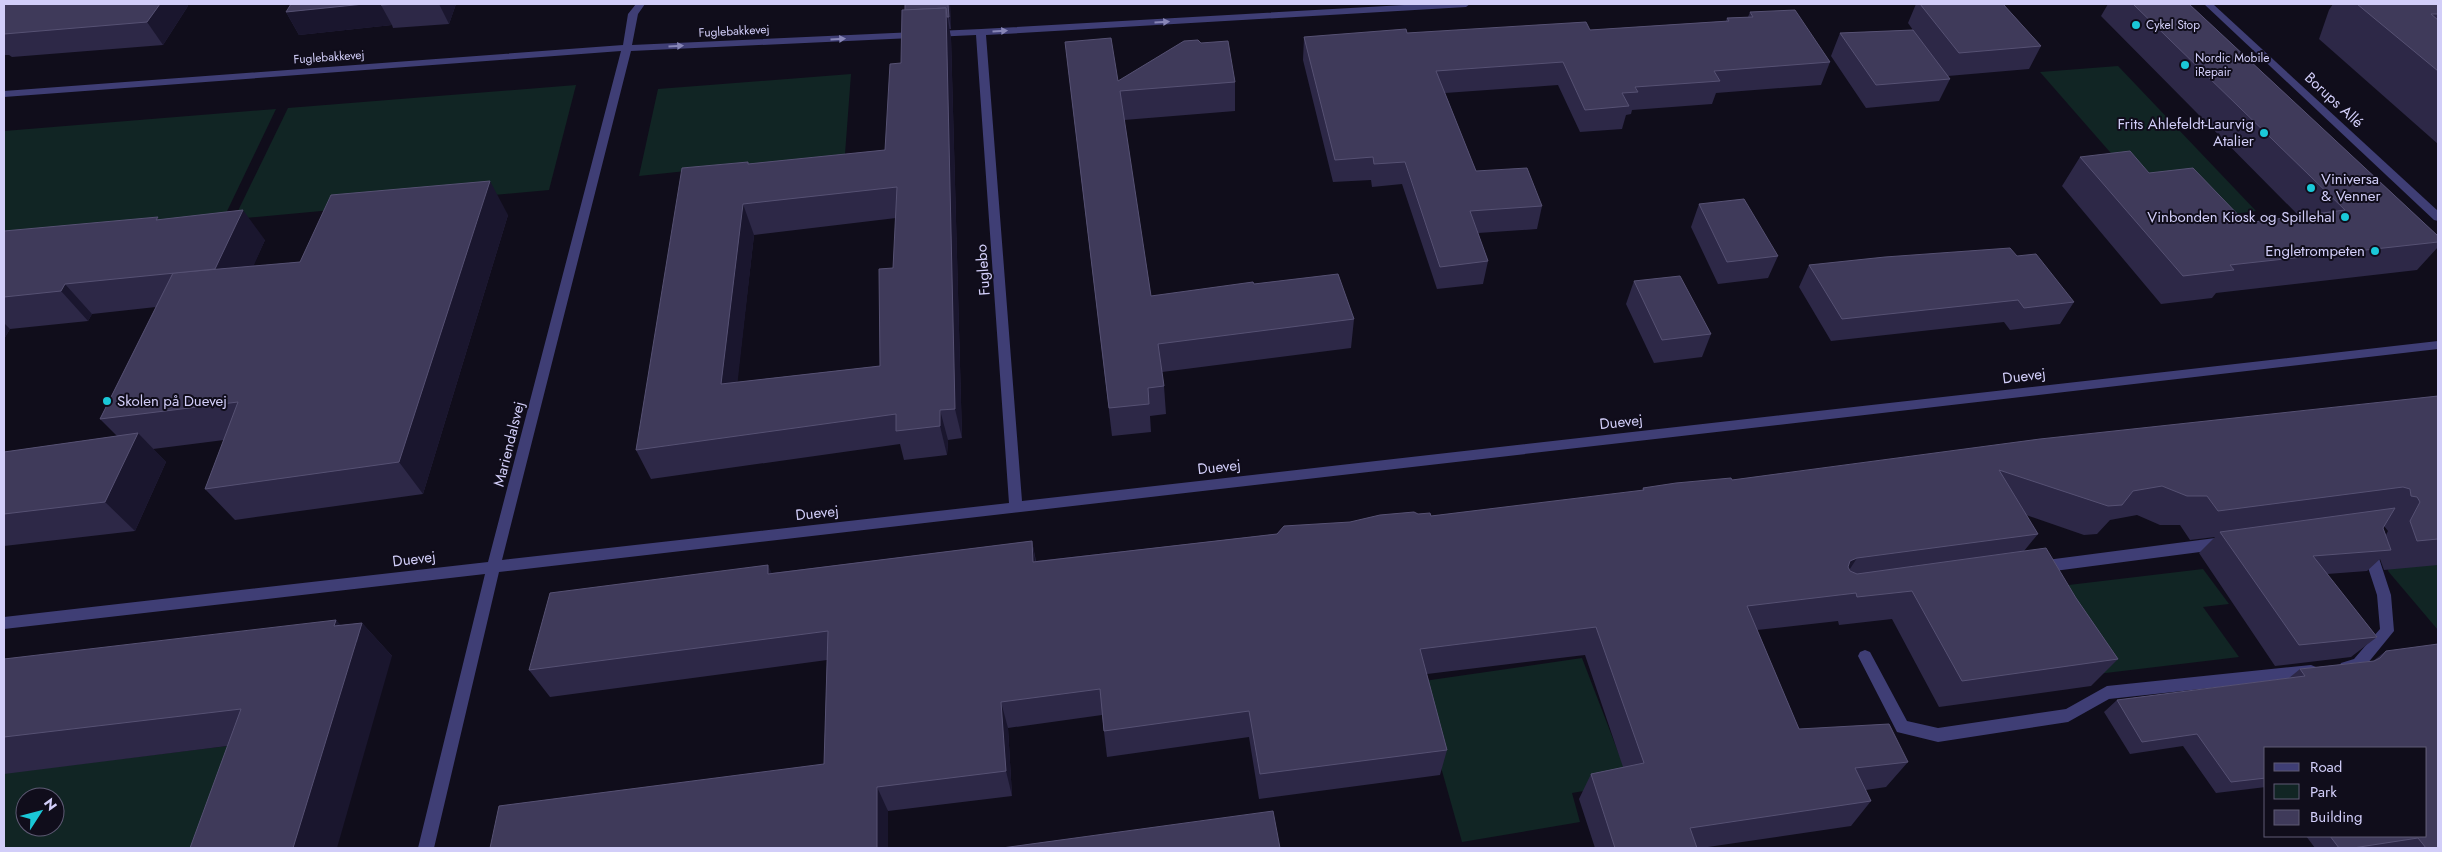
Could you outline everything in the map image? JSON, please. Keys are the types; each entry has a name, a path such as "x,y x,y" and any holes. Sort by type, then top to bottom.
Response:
{"street":[{"path":"632,9 640,4"},
{"name":"Fuglebakkevej","path":"4,94 627,48 981,32 1466,4"},
{"name":"Borups Allé","path":"2208,4 2438,217"},
{"name":"Mariendalsvej","path":"426,848 494,566 627,48 632,9"},
{"name":"Fuglebo","path":"981,32 1016,507"},
{"name":"Duevej","path":"4,623 2438,346"},
{"path":"1865,656 1902,727 1938,735 2068,715 2107,693 2358,666 2387,631 2384,595 2368,550 2376,538"},
{"path":"2026,569 2233,542"}],"green space":[{"path":"2118,66 2256,211 2196,219 2151,199 2040,72"},
{"path":"851,74 845,154 639,176 658,89"},
{"path":"576,85 549,190 234,219 288,108"},
{"path":"276,109 218,230 4,249 4,131"},
{"path":"2438,537 2438,630 2388,571 2390,551"},
{"path":"2203,569 2229,604 2203,607 2239,657 2089,675 2035,589"},
{"path":"1582,658 1630,783 1572,793 1580,822 1462,842 1417,682"},
{"path":"277,740 240,848 4,848 4,773"}],"building":[{"path":"4,4 160,4 147,22 4,34"},
{"path":"291,4 364,4 286,12"},
{"path":"905,4 948,4 949,17 947,17 946,8 905,10"},
{"path":"1920,4 2003,4 2041,46 1959,53"},
{"path":"2133,4 2189,4 2438,236 2438,242 2230,265 2234,270 2183,276 2080,157 2130,151 2149,173 2193,168 2246,223 2345,210"},
{"path":"2357,4 2438,4 2438,14 2431,14 2438,20 2438,71"},
{"path":"946,8 955,409 940,410 940,426 896,431 896,414 636,450 682,168 748,162 748,164 885,150 890,64 901,63 902,10","holes":["897,187 893,268 879,269 880,366 721,384 743,204"]},
{"path":"1795,10 1830,62 1714,71 1720,81 1635,87 1638,92 1622,93 1629,106 1585,110 1563,62 1436,71 1476,171 1527,168 1542,206 1470,211 1488,261 1440,267 1405,162 1374,164 1373,157 1335,160 1304,37 1406,29 1407,33 1586,22 1590,30 1729,21 1727,18 1753,17 1750,12"},
{"path":"1913,30 1950,79 1876,85 1840,33"},
{"path":"1111,38 1118,81 1184,41 1198,40 1201,43 1228,41 1235,82 1120,91 1151,296 1253,282 1254,284 1338,274 1354,319 1158,344 1164,386 1148,388 1149,404 1109,408 1065,42"},
{"path":"490,181 399,462 205,489 238,402 100,419 173,273 300,262 331,195"},
{"path":"1744,199 1778,256 1727,262 1699,204"},
{"path":"243,210 215,269 65,284 61,291 4,297 4,231 158,217 156,220"},
{"path":"2010,248 2017,256 2036,254 2074,302 2024,308 2018,300 1842,319 1809,265 1885,257"},
{"path":"1680,276 1711,334 1662,340 1634,281"},
{"path":"2438,396 2438,539 2417,541 2410,521 2420,502 2417,497 2411,496 2410,489 2403,487 2218,511 2207,496 2187,496 2162,486 2133,491 2122,505 2108,506 1999,470 2038,534 1857,558 1850,561 1848,567 1850,571 1857,574 2046,548 2076,598 2118,659 1962,681 1912,591 1857,597 1856,593 1747,606 1799,729 1889,724 1908,762 1855,768 1871,801 1690,828 1697,848 1615,848 1591,774 1644,763 1596,627 1420,649 1447,750 1260,774 1249,711 1104,731 1100,689 1001,702 1006,771 877,787 877,848 490,848 499,806 824,764 828,631 529,670 550,593 768,565 768,574 1032,541 1033,562 1277,534 1284,526 1350,522 1380,515 1414,512 1418,514 1430,513 1431,516 1644,490 1643,488 1676,483 1731,478 1732,480 2040,439"},
{"path":"138,433 105,502 4,514 4,452"},
{"path":"2395,508 2383,528 2391,550 2313,556 2377,637 2299,645 2220,532"},
{"path":"336,620 334,626 362,623 293,848 190,848 241,709 4,737 4,659"},
{"path":"2438,644 2438,848 2426,848 2418,838 2353,848 2339,848 2331,837 2427,837 2427,747 2264,747 2264,778 2231,782 2197,734 2142,742 2117,700 2305,676 2300,669 2374,661 2380,658 2386,651"},
{"path":"1273,811 1280,848 1002,848"}],"place":[{"name":"Cykel Stop","path":"2136,25"},
{"name":"Nordic Mobile iRepair","path":"2185,65"},
{"name":"Frits Ahlefeldt-Laurvig Atalier","path":"2264,133"},
{"name":"Viniversa & Venner","path":"2311,188"},
{"name":"Vinbonden Kiosk og Spillehal","path":"2345,217"},
{"name":"Engletrompeten","path":"2375,251"},
{"name":"Skolen på Duevej","path":"107,401"}]}
